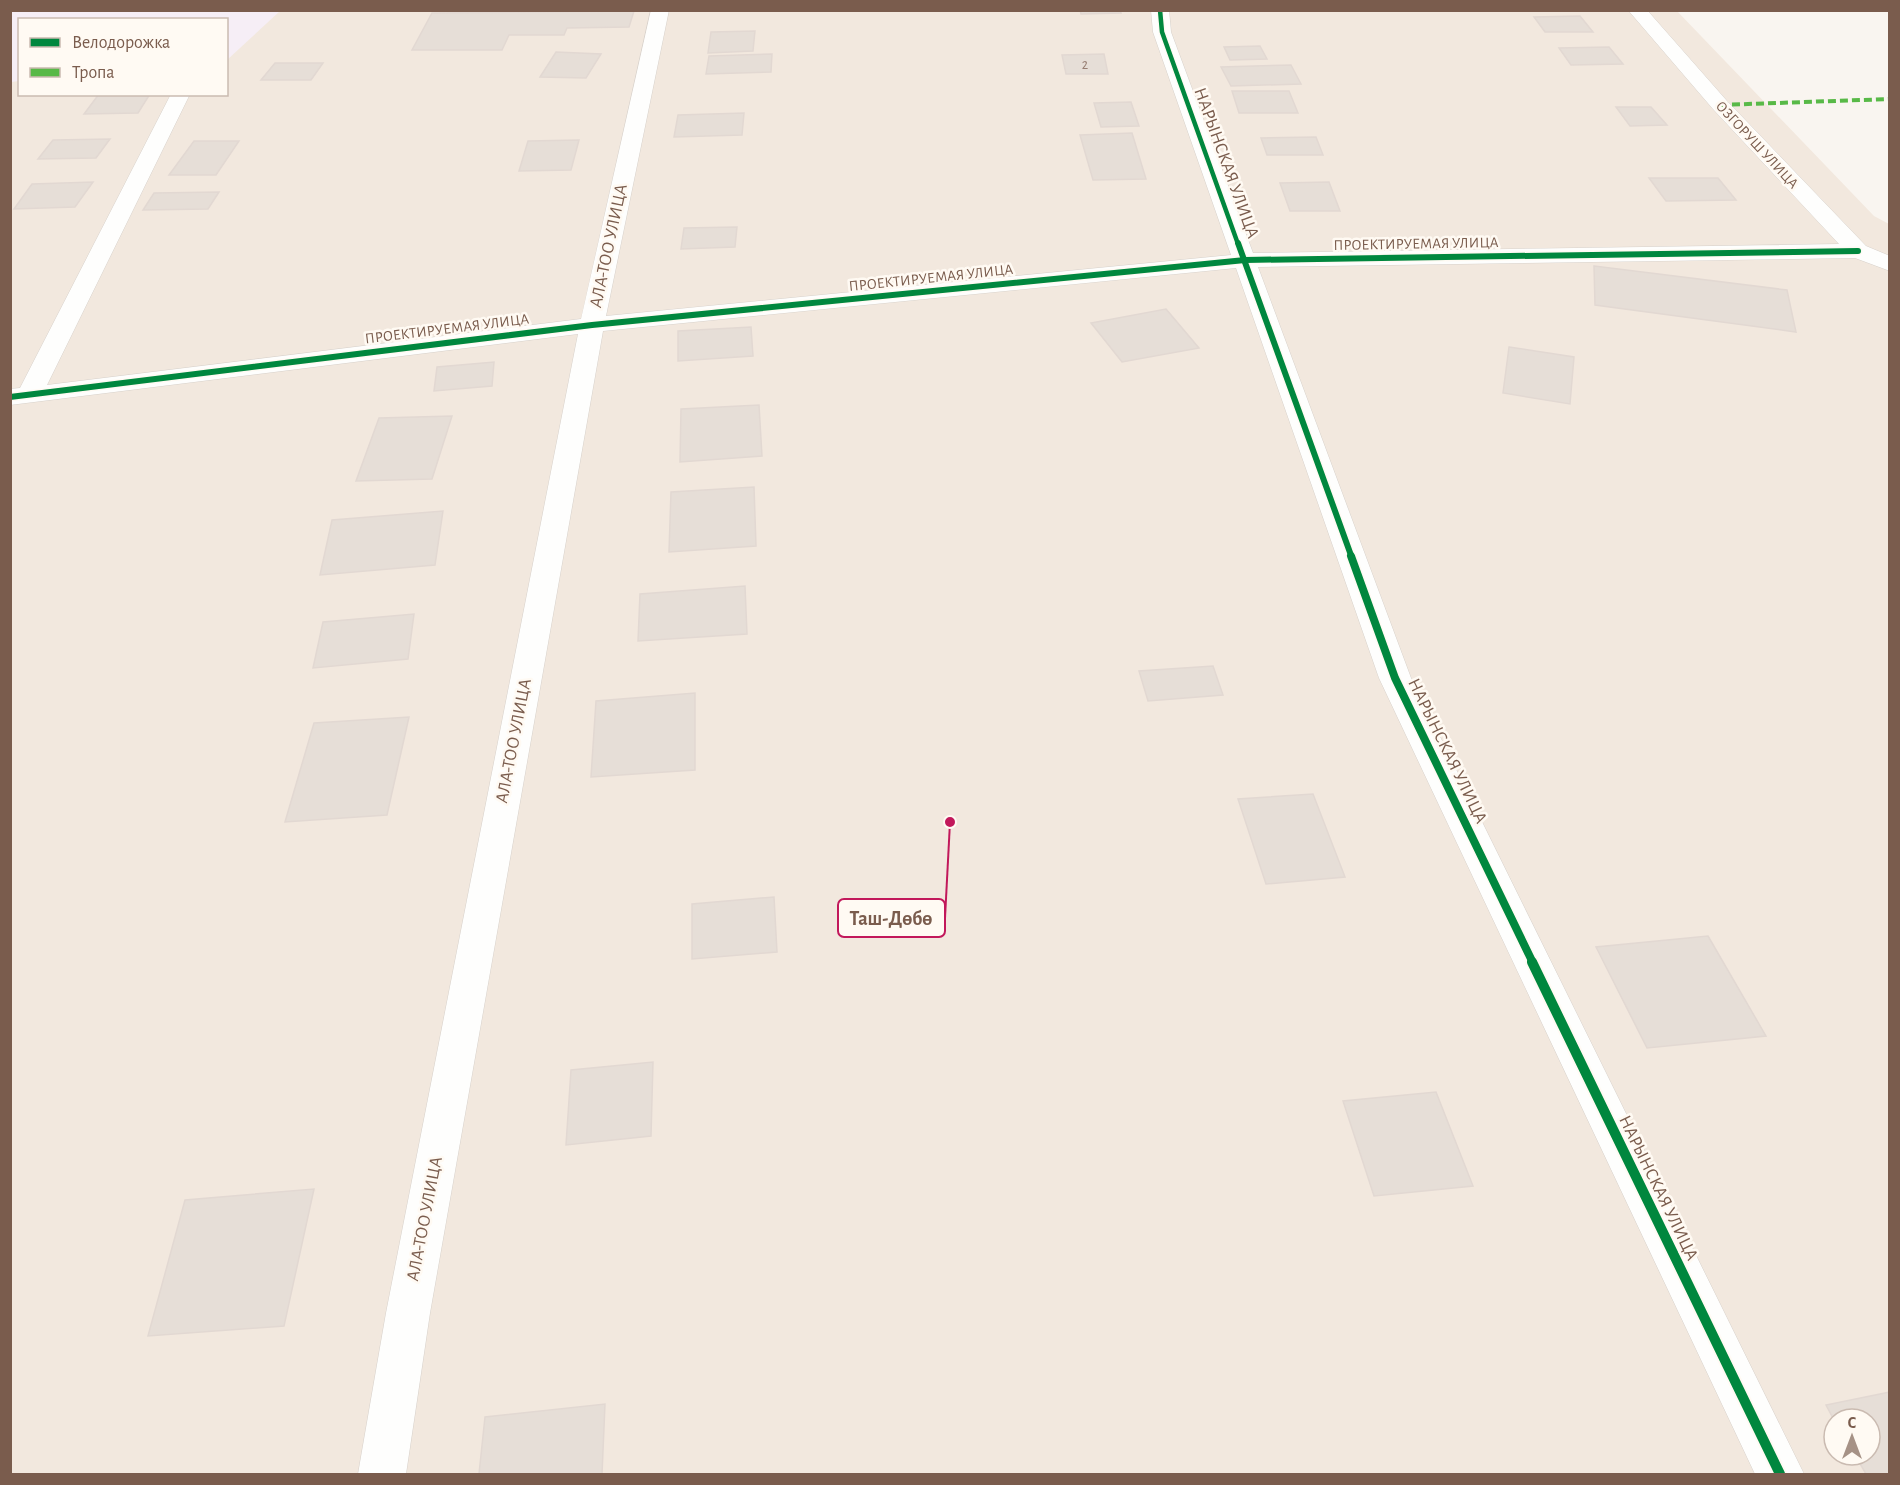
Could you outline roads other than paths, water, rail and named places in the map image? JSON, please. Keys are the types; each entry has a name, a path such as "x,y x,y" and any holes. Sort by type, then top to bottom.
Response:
{"street":[{"name":"АЛА-ТОО УЛИЦА","path":"382,1474 408,1313 592,325 660,10"},
{"name":"НАРЫНСКАЯ УЛИЦА","path":"1160,10 1162,32 1395,678 1780,1474"},
{"name":"ОЗГОРУШ УЛИЦА","path":"1637,10 1720,105 1858,251 1890,264"},
{"path":"20,396 180,96"},
{"name":"ПРОЕКТИРУЕМАЯ УЛИЦА","path":"20,396 592,325 1245,260 1858,251"}],"place":[{"name":"Таш-Дөбө","path":"950,822"}]}
